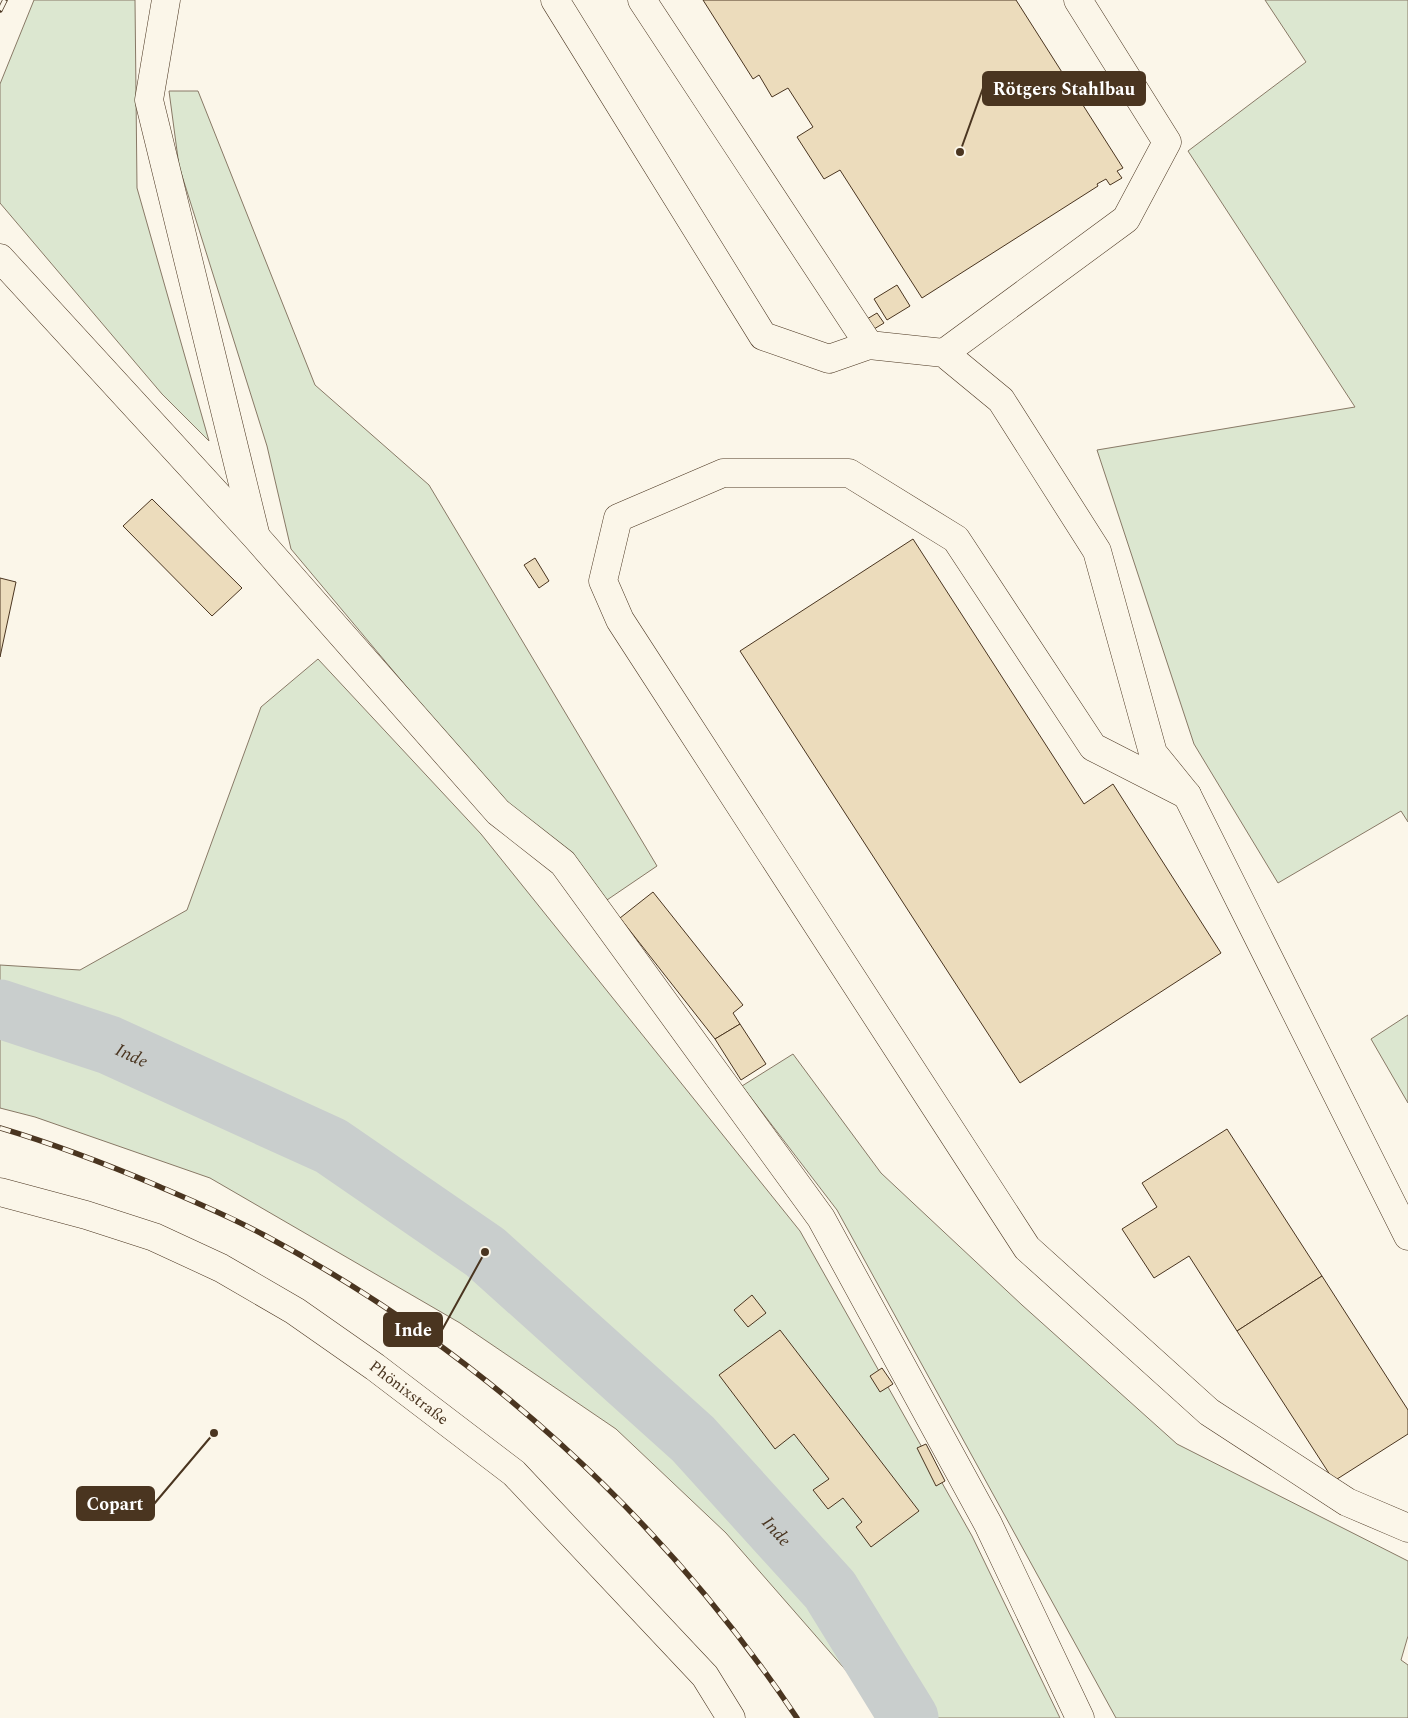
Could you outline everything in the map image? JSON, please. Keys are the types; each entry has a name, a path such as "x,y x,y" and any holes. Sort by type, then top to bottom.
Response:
{"main road":[{"path":"166,0 149,100 256,537"},
{"path":"555,0 763,336 829,359 869,345 944,353 1001,400 1096,551 1153,752 1187,794 1408,1236"},
{"path":"642,0 869,345"},
{"path":"944,353 1126,219 1167,142 1078,0"},
{"path":"0,258 256,537 498,812 563,863 821,1218 988,1524 1080,1718"},
{"path":"1187,794 1093,747 956,539 849,473 723,473 618,518 603,581 620,620 1027,1248 1209,1412 1347,1502 1408,1528"},
{"name":"Phönixstraße","path":"0,1192 86,1215 154,1237 229,1273 295,1312 375,1367 514,1473 705,1676 730,1718"}],"green space":[{"path":"34,0 135,0 137,188 209,441 162,394 0,203 0,84"},
{"path":"1265,0 1408,0 1408,822 1401,811 1278,883 1194,744 1097,450 1355,407 1188,151 1306,62"},
{"path":"169,91 198,91 315,385 429,485 657,866 604,902 504,803 291,549 267,446 179,166"},
{"path":"318,659 481,834 800,1231 972,1536 1060,1718 876,1718 850,1675 726,1533 616,1429 460,1323 210,1178 35,1117 0,1108 0,965 80,970 187,910 261,707"},
{"path":"1408,1015 1408,1103 1371,1039"},
{"path":"793,1054 881,1173 1022,1305 1177,1444 1408,1561 1408,1636 1401,1660 1408,1665 1408,1718 1116,1718 837,1210 742,1086"}],"building":[{"path":"703,0 1016,0 1123,168 1117,171 1122,178 1110,185 1106,179 1097,184 1098,186 922,298 840,170 824,179 797,137 813,127 788,88 772,97 759,75 753,79"},
{"path":"897,285 910,306 887,320 874,299"},
{"path":"877,313 884,323 869,332 862,322"},
{"path":"152,499 242,588 212,616 123,526"},
{"path":"913,539 1084,804 1113,784 1221,953 1020,1083 740,651"},
{"path":"535,558 549,581 539,588 524,565"},
{"path":"0,578 16,582 0,657"},
{"path":"653,892 743,1005 733,1013 740,1024 715,1039 620,918"},
{"path":"740,1024 766,1064 741,1080 715,1039"},
{"path":"1227,1129 1322,1276 1237,1331 1189,1256 1154,1278 1122,1229 1157,1207 1142,1183"},
{"path":"1322,1276 1408,1410 1408,1434 1334,1481 1237,1331"},
{"path":"752,1295 766,1313 748,1327 734,1310"},
{"path":"780,1330 919,1511 871,1547 856,1527 862,1522 843,1498 828,1509 813,1490 829,1479 794,1434 775,1449 719,1375"},
{"path":"882,1368 893,1384 880,1392 870,1376"},
{"path":"926,1444 945,1481 936,1486 917,1448"}],"waterway":[{"name":"Inde","path":"0,1009 109,1045 331,1146 485,1252 693,1439 830,1590 909,1718"}],"railway":[{"path":"0,10 5,0"},
{"path":"0,1128 99,1162 238,1221 343,1280 419,1330 491,1385 560,1444 625,1506 687,1573 744,1644 797,1718"}],"place":[{"name":"Rötgers Stahlbau","path":"960,152"},
{"name":"Inde","path":"485,1252"},
{"name":"Copart","path":"214,1433"}]}
